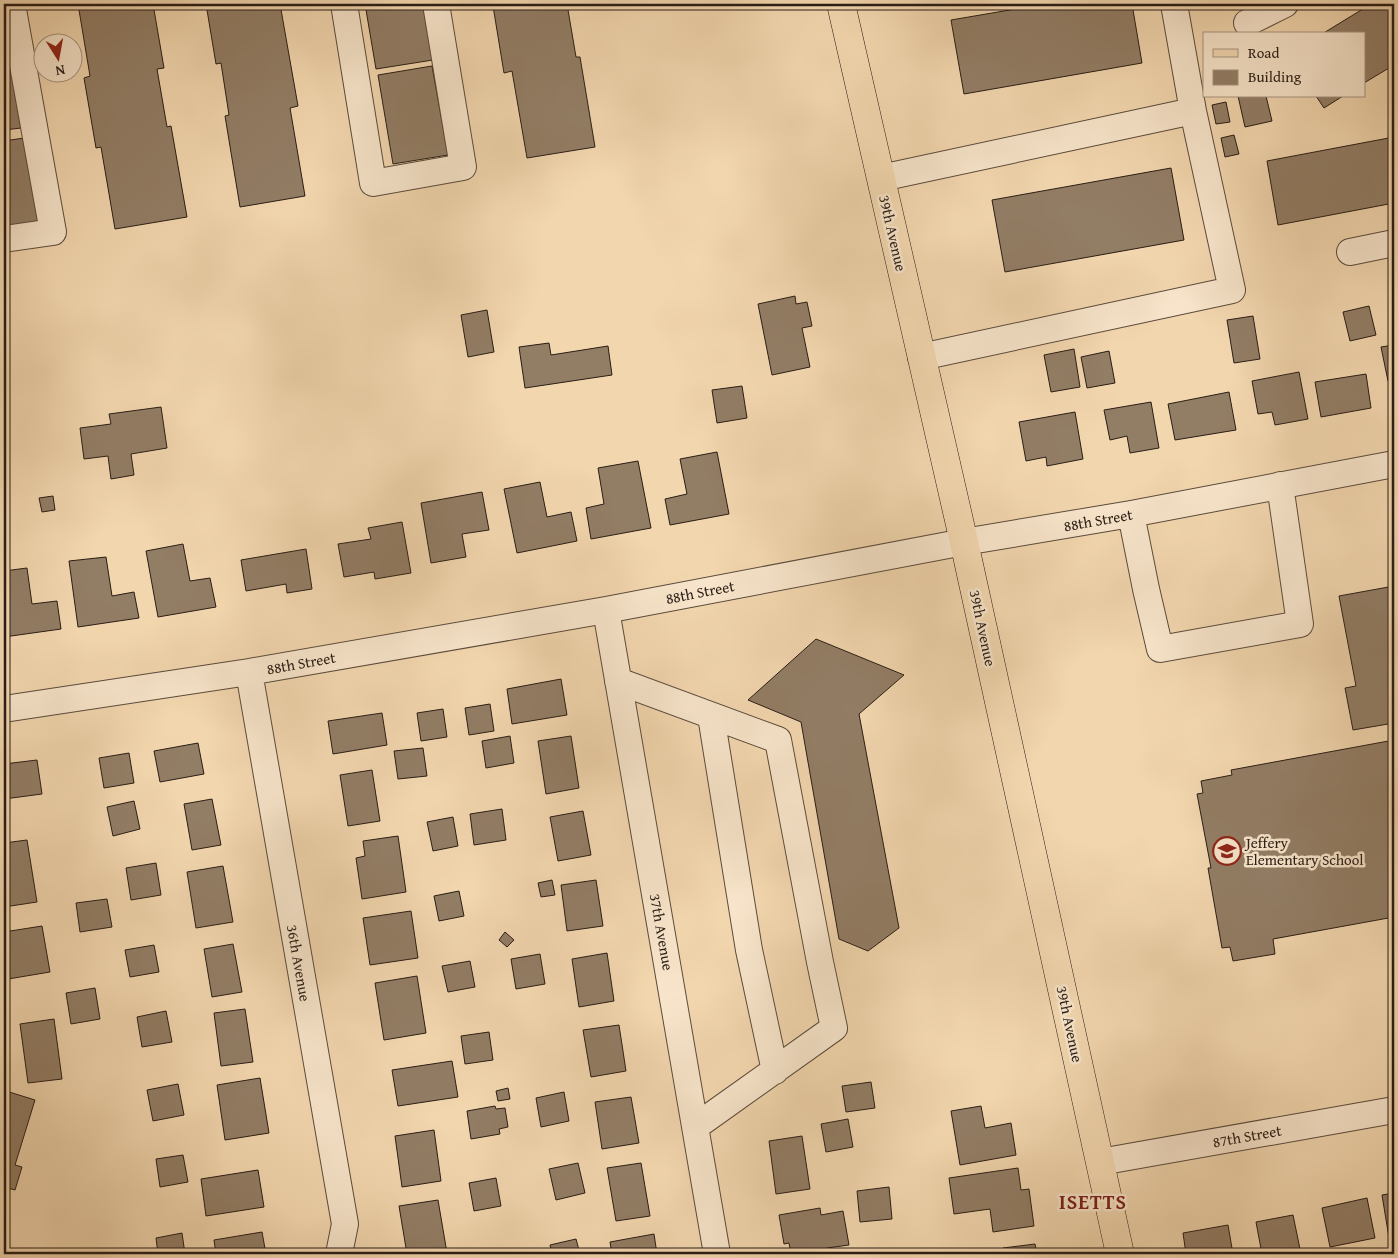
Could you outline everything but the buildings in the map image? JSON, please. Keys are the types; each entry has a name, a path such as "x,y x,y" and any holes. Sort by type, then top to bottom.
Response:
{"main road":[{"name":"39th Avenue","path":"841,4 964,542 1120,1254"}],"street":[{"path":"4,239 54,232 12,4"},
{"path":"344,4 373,183 463,167 436,4"},
{"path":"921,357 1232,290 1193,111 1174,4"},
{"path":"1247,23 1285,4"},
{"path":"880,178 1193,111"},
{"path":"1350,252 1394,243"},
{"name":"88th Street","path":"4,710 249,672 606,610 964,542 1131,514 1394,464"},
{"path":"1131,514 1160,649 1300,624 1280,486"},
{"name":"37th Avenue","path":"606,610 717,1254"},
{"name":"36th Avenue","path":"249,672 345,1224 339,1254"},
{"path":"618,681 778,740 834,1028 695,1127"},
{"path":"711,716 749,950 775,1070"},
{"name":"87th Street","path":"1100,1162 1394,1110"}],"place":[{"name":"Jeffery Elementary School","path":"1227,851"}],"district":[{"name":"ISETTS","path":"1093,1201"}]}
